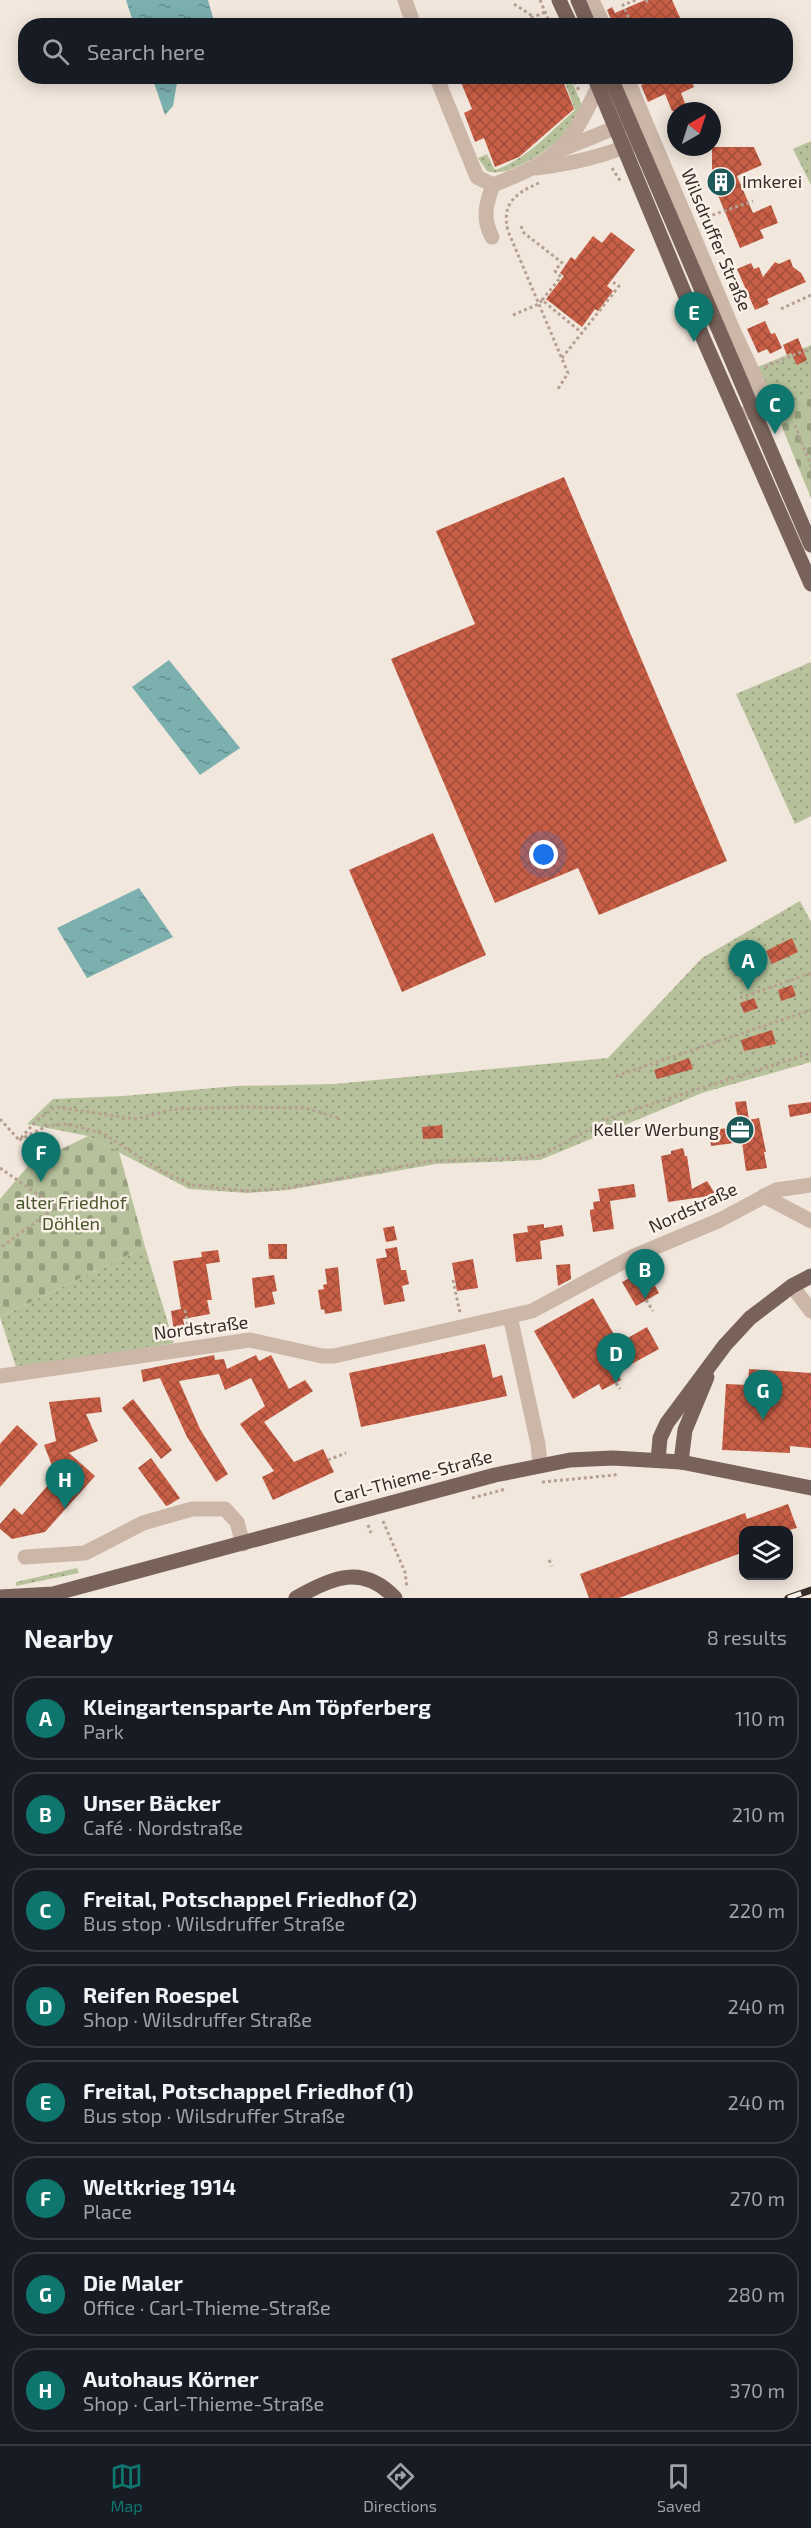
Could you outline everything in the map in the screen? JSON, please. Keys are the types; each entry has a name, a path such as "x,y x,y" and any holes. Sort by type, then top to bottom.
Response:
{"main road":[{"path":"559,0 567,18"},
{"path":"578,0 586,18"},
{"path":"603,84 631,144 703,338 746,414 811,545"},
{"path":"746,414 811,584"},
{"path":"658,1460 660,1438 667,1423 690,1390 750,1318 792,1286 811,1276"},
{"path":"681,1462 685,1430 715,1360"},
{"name":"Carl-Thieme-Straße","path":"0,1597 54,1596 376,1506 495,1475 570,1460 611,1458 681,1462 811,1488"},
{"path":"296,1598 314,1588 341,1578 360,1576 401,1596"}],"street":[{"path":"405,0 411,18"},
{"path":"592,0 600,18"},
{"path":"439,84 477,177 493,185 536,168 559,151 576,131 599,84"},
{"name":"Wilsdruffer Straße","path":"629,84 733,330 766,402 764,407 746,414"},
{"path":"559,151 623,125"},
{"path":"536,168 565,165 600,157 631,144"},
{"path":"492,237 486,224 486,205 493,185"},
{"name":"Nordstraße","path":"0,1376 250,1340 308,1353 334,1356 510,1316 542,1307 632,1257 720,1220 776,1190 811,1185"},
{"name":"Nordstraße","path":"764,1196 810,1218"},
{"path":"792,1286 811,1311"},
{"path":"510,1316 538,1444 540,1466"},
{"path":"25,1557 85,1553 143,1523 192,1509 225,1509 237,1522 243,1544"}],"path":[{"path":"540,0 548,18"},
{"path":"629,18 623,5 636,0"},
{"path":"514,4 534,16"},
{"path":"529,18 545,12"},
{"path":"576,84 581,97"},
{"path":"606,167 613,168"},
{"path":"548,180 523,190 508,207 505,217 508,231 540,302 568,373 558,389"},
{"path":"698,220 753,201"},
{"path":"521,226 524,233 565,265"},
{"path":"513,315 540,302 561,277 555,271 561,263"},
{"path":"562,358 619,286 612,280"},
{"path":"782,309 811,296"},
{"path":"540,302 582,333"},
{"path":"757,371 811,348"},
{"path":"795,425 811,466"},
{"path":"740,998 811,974"},
{"path":"616,1076 811,1010"},
{"path":"20,1140 47,1126 68,1124 104,1134 158,1169 191,1185 248,1191 288,1188 431,1161 528,1158 544,1154 614,1116 811,1053"},
{"path":"20,1140 37,1120 56,1107 136,1119 174,1109 242,1107 306,1108 338,1118"},
{"path":"0,1119 20,1140"},
{"path":"0,1168 56,1207 0,1248"},
{"path":"453,1280 461,1322"},
{"path":"646,1300 653,1311"},
{"path":"185,1310 191,1340"},
{"path":"616,1383 620,1389"},
{"path":"328,1460 346,1453"},
{"path":"534,1484 615,1475 620,1470"},
{"path":"467,1499 513,1487"},
{"path":"383,1521 405,1572 401,1596"},
{"path":"368,1525 371,1533"},
{"path":"549,1560 552,1566"}],"green space":[{"path":"566,84 573,84 584,110 559,139 545,151 514,168 495,172 487,171 478,158 487,154 495,170 506,165 538,144 575,110"},
{"path":"811,141 811,185 793,149"},
{"path":"811,345 811,393 775,410 770,394 755,368"},
{"path":"811,393 811,498 775,410"},
{"path":"811,662 811,816 795,824 736,694"},
{"path":"800,901 811,922 811,1062 702,1093 540,1160 436,1164 288,1190 247,1193 189,1189 88,1136 27,1124 53,1099 123,1096 236,1086 334,1084 608,1058 702,958"},
{"name":"alter Friedhof Döhlen","path":"88,1136 119,1152 145,1247 0,1317 0,1199 29,1165"},
{"path":"145,1247 174,1343 17,1370 0,1317"},
{"path":"77,1568 79,1573 16,1586 16,1582"}],"water":[{"path":"126,0 208,0 213,18 132,18"},
{"path":"154,84 177,84 173,106 165,115"},
{"path":"169,660 240,748 200,775 132,687"},
{"path":"139,888 173,937 87,978 57,928"}],"building":[{"path":"645,0 672,0 680,18 610,18 607,10 612,7 615,13"},
{"path":"462,84 564,84 574,109 519,157 495,167 484,138 475,142 464,113 472,109"},
{"path":"643,84 693,84 694,87 681,93 684,102 668,102 665,94 648,102 641,85"},
{"path":"721,147 754,147 762,165 737,176 753,213 771,205 778,223 760,230 764,238 740,248 712,181 712,156 721,156"},
{"path":"611,232 635,250 607,286 613,291 598,311 595,309 582,327 546,299 564,276 560,273 571,257 575,260 593,236 602,243"},
{"path":"790,259 793,267 801,273 806,282 767,299 769,304 755,310 737,269 751,263 754,269 759,267 763,277 775,262 779,264"},
{"path":"765,321 771,334 775,333 782,348 770,354 767,349 758,353 747,329"},
{"path":"798,338 807,360 797,365 791,353 787,355 783,345"},
{"path":"564,477 727,861 599,915 578,868 495,903 391,659 475,624 436,531"},
{"path":"433,833 486,955 402,992 349,870"},
{"path":"792,938 798,952 772,964 766,951"},
{"path":"792,985 796,996 781,1001 778,990"},
{"path":"754,998 758,1008 744,1013 740,1003"},
{"path":"772,1030 776,1044 744,1051 741,1040"},
{"path":"689,1058 693,1069 657,1079 654,1070"},
{"path":"746,1101 749,1120 759,1118 767,1168 746,1171 742,1142 711,1146 709,1130 739,1127 735,1102"},
{"path":"811,1102 811,1113 790,1117 788,1105"},
{"path":"442,1125 443,1138 423,1139 422,1127"},
{"path":"683,1148 687,1156 692,1189 707,1181 716,1195 668,1202 661,1156"},
{"path":"634,1184 636,1197 610,1201 614,1229 593,1232 590,1210 594,1209 593,1202 600,1201 598,1189"},
{"path":"544,1224 544,1228 562,1225 564,1236 540,1241 542,1259 516,1262 513,1234 528,1232 527,1226"},
{"path":"394,1226 397,1240 386,1242 383,1228"},
{"path":"268,1244 287,1244 287,1259 269,1259"},
{"path":"397,1247 401,1270 406,1270 409,1284 402,1286 405,1301 384,1305 376,1259 387,1257 385,1249"},
{"path":"218,1250 220,1262 206,1264 212,1300 207,1300 210,1314 183,1319 185,1328 174,1331 171,1311 181,1309 173,1261 202,1257 201,1252"},
{"path":"473,1259 478,1288 457,1291 452,1263"},
{"path":"570,1264 571,1279 558,1286 556,1265"},
{"path":"338,1267 342,1311 325,1314 324,1309 321,1310 318,1290 324,1289 323,1285 327,1284 325,1269"},
{"path":"646,1269 659,1293 636,1306 622,1282"},
{"path":"274,1275 277,1291 272,1292 275,1304 255,1308 252,1278"},
{"path":"593,1298 619,1343 647,1327 659,1349 617,1372 621,1380 602,1390 599,1384 573,1399 534,1331"},
{"path":"485,1344 493,1378 502,1375 507,1396 361,1427 349,1373"},
{"path":"214,1355 215,1360 224,1359 227,1369 256,1355 259,1361 271,1355 289,1389 305,1380 313,1391 264,1422 294,1462 323,1449 334,1472 273,1500 262,1477 274,1471 240,1424 265,1406 251,1378 225,1390 219,1374 179,1381 200,1429 228,1474 216,1482 187,1437 160,1378 143,1382 141,1370"},
{"path":"749,1369 811,1373 811,1448 790,1446 790,1453 722,1450 726,1384 748,1385"},
{"path":"100,1397 102,1412 86,1414 98,1441 69,1453 95,1476 45,1532 12,1539 0,1529 0,1524 14,1508 22,1515 56,1476 44,1445 56,1441 49,1402"},
{"path":"133,1399 172,1450 161,1459 122,1408"},
{"path":"17,1425 38,1444 0,1487 0,1444"},
{"path":"151,1458 180,1498 169,1505 166,1506 138,1468"},
{"path":"788,1504 797,1528 793,1529 793,1526 739,1526 739,1554 619,1598 589,1598 580,1574 745,1513 747,1519"}],"railway":[{"path":"788,1598 811,1590"}],"place":[{"name":"Imkerei","path":"721,182"},
{"name":"Freital, Potschappel Friedhof (1)","path":"694,342"},
{"name":"Freital, Potschappel Friedhof (2)","path":"775,434"},
{"name":"Kleingartensparte Am Töpferberg","path":"748,990"},
{"name":"Keller Werbung","path":"740,1130"},
{"name":"Weltkrieg 1914","path":"41,1182"},
{"name":"Unser Bäcker","path":"645,1299"},
{"name":"Reifen Roespel","path":"616,1383"},
{"name":"Die Maler","path":"763,1420"},
{"name":"Autohaus Körner","path":"65,1509"}]}
